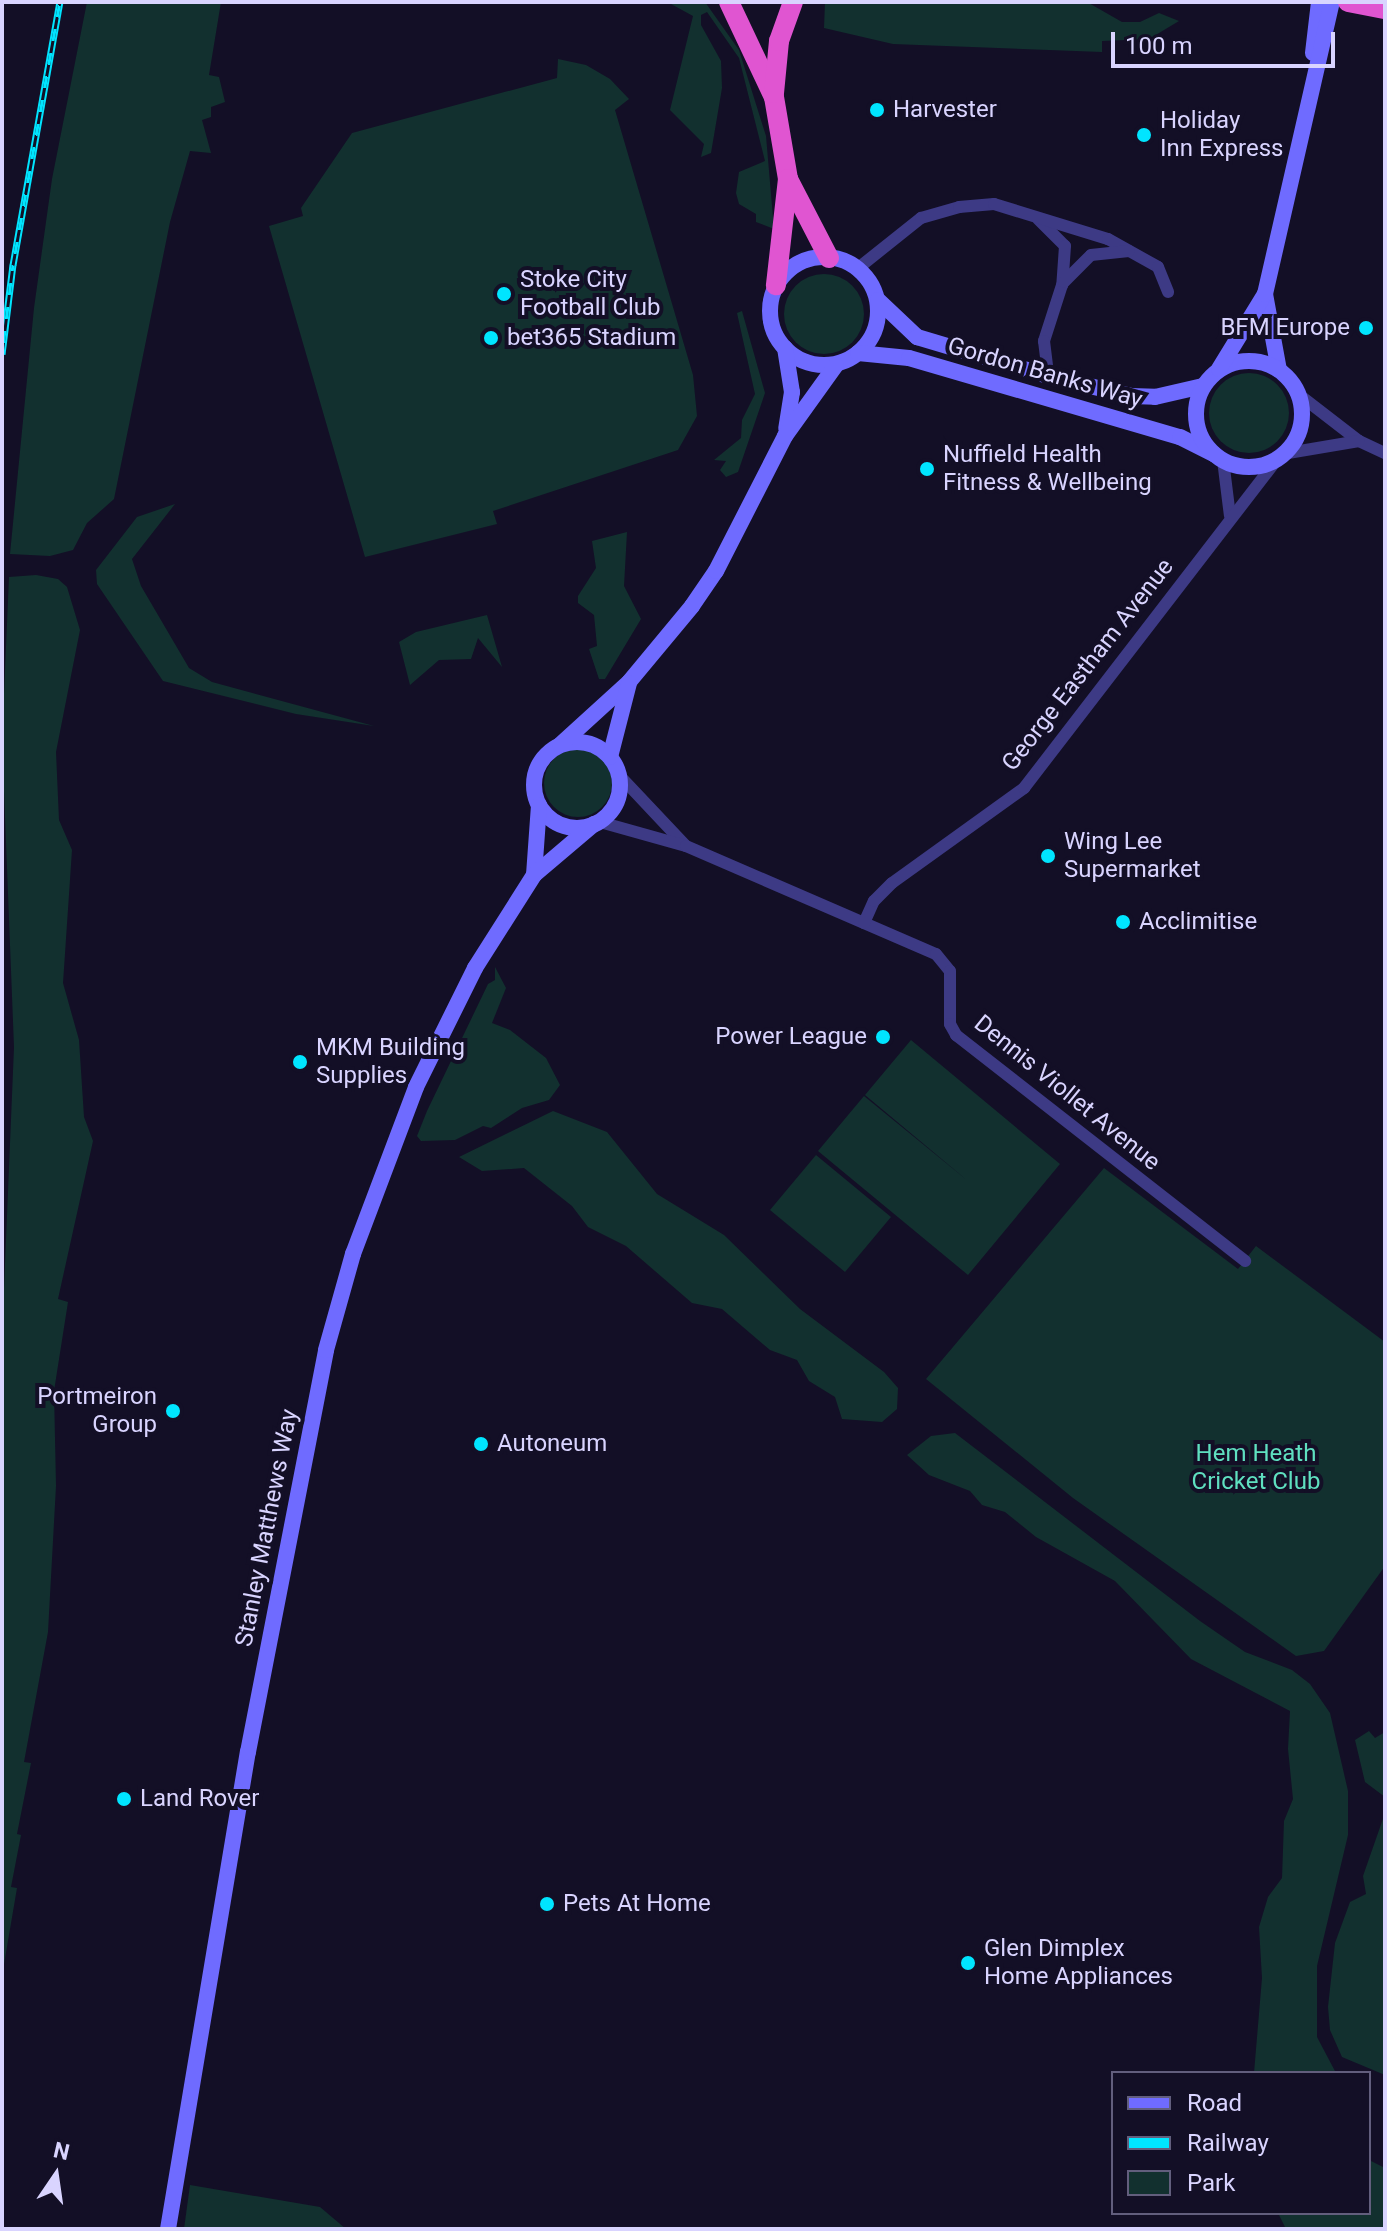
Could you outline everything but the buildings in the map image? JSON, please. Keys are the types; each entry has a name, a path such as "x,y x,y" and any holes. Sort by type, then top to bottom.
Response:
{"highway":[{"path":"729,2 774,97"},
{"path":"776,285 788,179 774,97 779,41 793,2"},
{"path":"1348,2 1385,9"},
{"path":"788,179 829,258"}],"main road":[{"path":"1319,2 1321,27"},
{"path":"1219,369 1258,361 1279,370 1302,397 1302,420 1281,457 1240,466 1219,457 1200,435 1195,415 1203,386 1219,369 1265,294 1321,27 1332,2"},
{"path":"560,745 585,742 610,757 619,775 618,796 597,823 564,826 539,805 535,771 560,745 629,682 716,571 785,436 836,365 858,353 877,324 878,300 857,269 829,258 798,264 776,285 770,320 785,348 792,392 785,436"},
{"path":"1265,294 1279,370"},
{"name":"Gordon Banks Way","path":"878,300 917,337 1048,376 1131,396 1155,397 1203,386"},
{"path":"785,348 809,362 836,365"},
{"name":"Gordon Banks Way","path":"858,353 909,358 1180,437 1219,457"},
{"path":"610,757 629,682"},
{"name":"Stanley Matthews Way","path":"534,875 539,805"},
{"name":"Stanley Matthews Way","path":"168,2229 209,1963 326,1350 372,1197 416,1087 475,968 534,875 597,823"}],"street":[{"path":"857,269 908,226 937,213 994,204 1059,220 1129,251 1158,267 1168,292"},
{"path":"1032,215 1055,230 1065,246 1062,285 1046,328 1048,376"},
{"path":"1062,285 1091,255 1129,251"},
{"path":"1302,397 1359,441 1385,453"},
{"path":"1281,457 1359,441"},
{"path":"1219,457 1230,516"},
{"name":"George Eastham Avenue","path":"864,923 874,901 892,883 1024,788 1211,549 1230,516 1281,457"},
{"name":"Dennis Viollet Avenue","path":"619,775 686,846"},
{"name":"Dennis Viollet Avenue","path":"597,823 686,846 936,954 950,971 950,1024 956,1035 1245,1261"}],"green space":[{"path":"87,2 221,2 209,75 219,77 225,102 211,107 211,117 202,120 211,153 190,151 170,222 114,499 87,523 73,550 50,556 10,554 34,308 52,179"},
{"path":"651,2 705,2 739,50 766,136 774,229 756,222 756,214 739,204 736,193 739,172 765,161 739,58 707,12 701,15 701,25 721,61 722,88 711,153 701,157 704,144 670,110 693,16 671,4"},
{"path":"825,2 1087,2 1122,22 1140,22 1159,13 1179,21 1149,39 1102,41 1102,52 893,44 824,28"},
{"name":"bet365 Stadium","path":"558,59 586,65 610,79 629,99 615,110 693,375 697,416 678,450 493,511 497,524 365,557 269,226 303,216 301,208 352,133 557,78"},
{"path":"824,274 839,277 852,286 861,299 864,314 861,329 852,342 839,351 824,354 809,351 796,342 787,329 784,314 787,299 796,286 809,277"},
{"path":"742,311 765,393 738,472 726,477 720,470 726,461 714,460 741,438 742,420 755,394 737,313"},
{"path":"1249,373 1264,376 1277,385 1286,398 1289,413 1286,428 1277,441 1264,450 1249,453 1234,450 1221,441 1212,428 1209,413 1212,398 1221,385 1234,376"},
{"path":"175,504 132,559 141,586 189,668 212,682 374,726 296,714 163,681 97,584 96,570 137,517"},
{"path":"627,532 624,586 641,619 605,679 599,679 589,649 597,646 594,615 578,603 578,596 596,568 592,541"},
{"path":"36,575 58,579 67,587 80,630 56,752 59,820 72,850 63,983 79,1040 84,1117 93,1141 58,1299 68,1302 54,1391 56,1486 48,1632 24,1762 31,1763 17,1834 21,1835 11,1887 17,1888 2,1976 2,1336 14,1047 2,740 9,577"},
{"path":"487,615 502,667 478,638 471,659 439,660 410,685 399,642 416,632"},
{"path":"578,749 602,759 612,783 602,807 578,817 554,807 544,783 554,759"},
{"path":"495,967 506,988 492,1023 510,1030 546,1058 560,1085 549,1100 522,1108 491,1128 483,1126 455,1140 421,1141 417,1136 427,1111 488,984 495,980"},
{"path":"911,1040 1060,1164 968,1275 818,1151 864,1096 968,1181 865,1095"},
{"path":"553,1111 607,1132 657,1194 724,1235 800,1309 884,1372 898,1388 897,1409 882,1422 842,1419 835,1397 809,1381 797,1360 770,1350 722,1309 692,1303 626,1246 588,1227 572,1206 524,1168 482,1171 459,1157"},
{"path":"816,1155 891,1217 845,1272 770,1210"},
{"name":"Hem Heath Cricket Club","path":"1104,1168 1238,1269 1256,1246 1385,1342 1385,1566 1324,1651 1296,1656 1073,1498 926,1379"},
{"path":"955,1433 1200,1621 1245,1652 1292,1670 1310,1684 1330,1713 1348,1791 1348,1835 1317,1966 1317,2037 1335,2071 1254,2071 1262,1978 1259,1927 1268,1897 1282,1878 1284,1821 1293,1799 1288,1749 1290,1711 1191,1659 1115,1581 1036,1537 1005,1512 982,1505 970,1491 929,1475 907,1455 931,1436"},
{"path":"1369,1731 1375,1738 1385,1732 1385,1797 1365,1782 1355,1740"},
{"path":"1385,1813 1385,2075 1342,2057 1330,2030 1328,2007 1335,1943 1350,1902 1366,1894 1363,1876"},
{"path":"1371,2161 1385,2168 1385,2229 1286,2229 1279,2215 1371,2215"},
{"path":"190,2185 320,2207 346,2229 184,2229"}],"railway":[{"path":"2,354 13,265 60,2"}],"place":[{"name":"Harvester","path":"877,110"},
{"name":"Holiday Inn Express","path":"1144,135"},
{"name":"Stoke City Football Club","path":"504,294"},
{"name":"BFM Europe","path":"1366,328"},
{"name":"bet365 Stadium","path":"491,338"},
{"name":"Nuffield Health Fitness & Wellbeing","path":"927,469"},
{"name":"Wing Lee Supermarket","path":"1048,856"},
{"name":"Acclimitise","path":"1123,922"},
{"name":"Power League","path":"883,1037"},
{"name":"MKM Building Supplies","path":"300,1062"},
{"name":"Portmeiron Group","path":"173,1411"},
{"name":"Autoneum","path":"481,1444"},
{"name":"Land Rover","path":"124,1799"},
{"name":"Pets At Home","path":"547,1904"},
{"name":"Glen Dimplex Home Appliances","path":"968,1963"}]}
